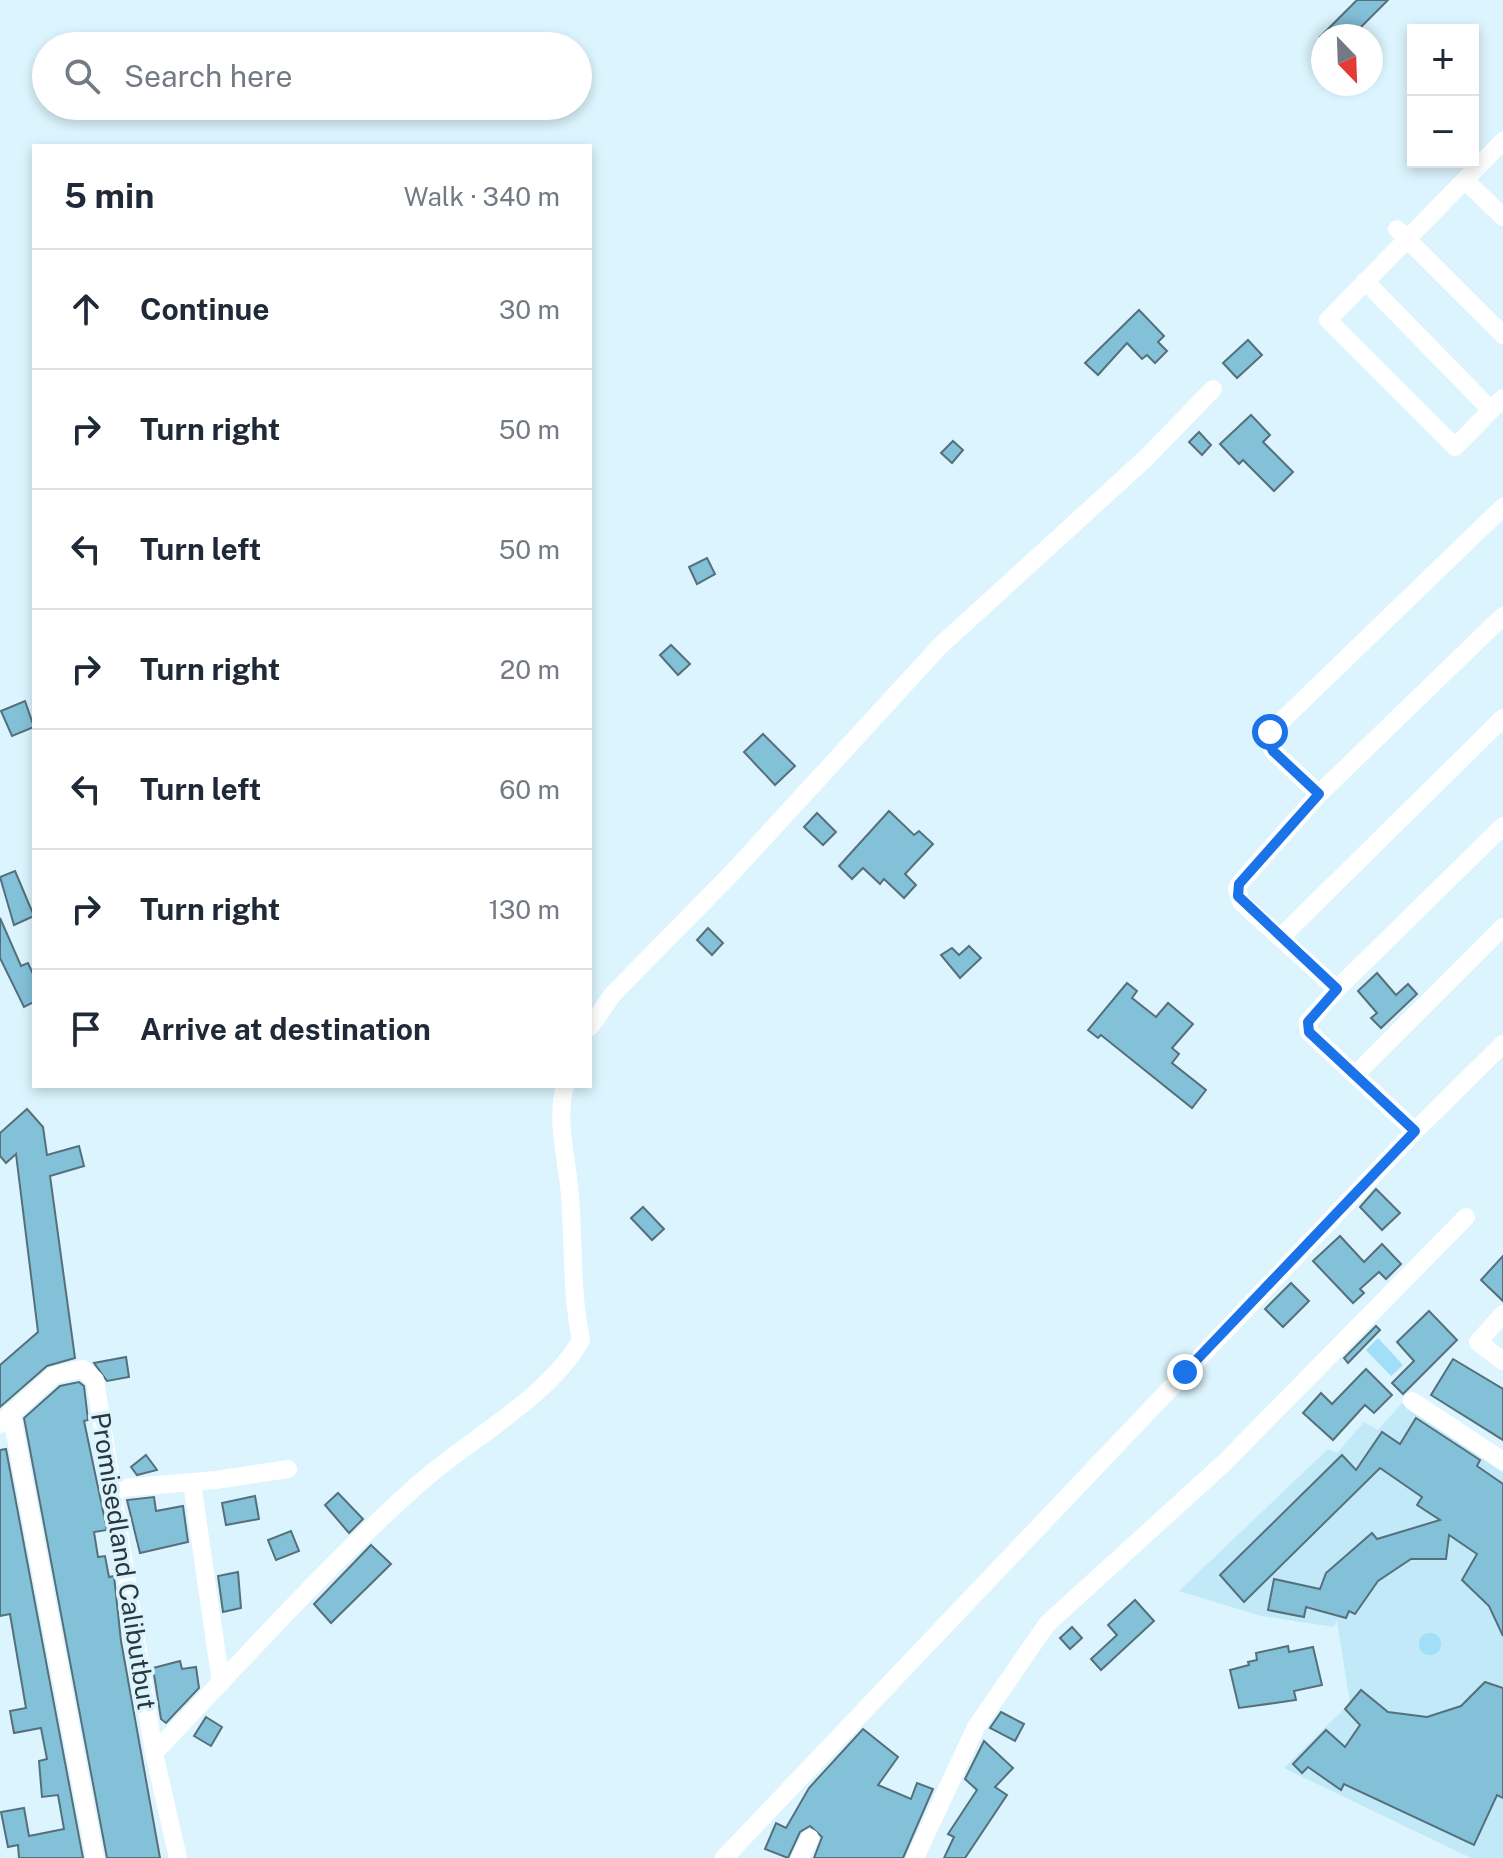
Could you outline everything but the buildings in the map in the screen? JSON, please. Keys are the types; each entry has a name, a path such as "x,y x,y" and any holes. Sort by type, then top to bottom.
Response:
{"street":[{"path":"1365,281 1497,404 1455,447 1328,320 1365,281 1402,234 1465,180 1503,141"},
{"path":"1465,180 1503,217"},
{"path":"1402,234 1503,335"},
{"path":"592,1024 613,994 731,874 940,646 1146,458 1213,389"},
{"path":"1319,794 1273,751 1268,741 1270,732 1503,507"},
{"path":"1337,989 1241,902 1237,889 1319,794 1503,616"},
{"path":"1281,937 1503,718"},
{"path":"1415,1131 1309,1032 1308,1022 1337,989 1503,826"},
{"path":"1355,1075 1503,927"},
{"path":"724,1858 1415,1131 1500,1054"},
{"path":"154,1753 415,1486 531,1395 574,1353 581,1340 574,1303 570,1198 562,1116 565,1088"},
{"path":"915,1858 976,1727 1047,1624 1224,1463 1466,1217"},
{"path":"1503,1314 1478,1342 1503,1361"},
{"name":"Promisedland Calibutbut","path":"6,1418 54,1375 69,1369 83,1369 95,1380 154,1753 167,1824 178,1858"},
{"path":"1412,1401 1503,1461"},
{"path":"6,1418 95,1858"},
{"path":"111,1489 192,1483 288,1469"},
{"path":"192,1483 221,1683"},
{"path":"800,1858 810,1838"}],"shaded area":[{"path":"1378,1338 1403,1365 1391,1376 1366,1350"},
{"path":"1402,1403 1503,1473 1503,1858 1471,1858 1284,1768 1350,1703 1337,1621 1334,1627 1261,1616 1179,1591 1328,1449 1337,1453 1364,1422 1378,1430"},
{"path":"1426,1633 1434,1633 1441,1644 1434,1655 1426,1655 1419,1648 1419,1640"}],"route":[{"path":"1185,1372 1415,1131 1309,1032 1308,1022 1337,989 1238,896 1239,884 1319,794 1269,746 1267,737 1270,732"}]}
